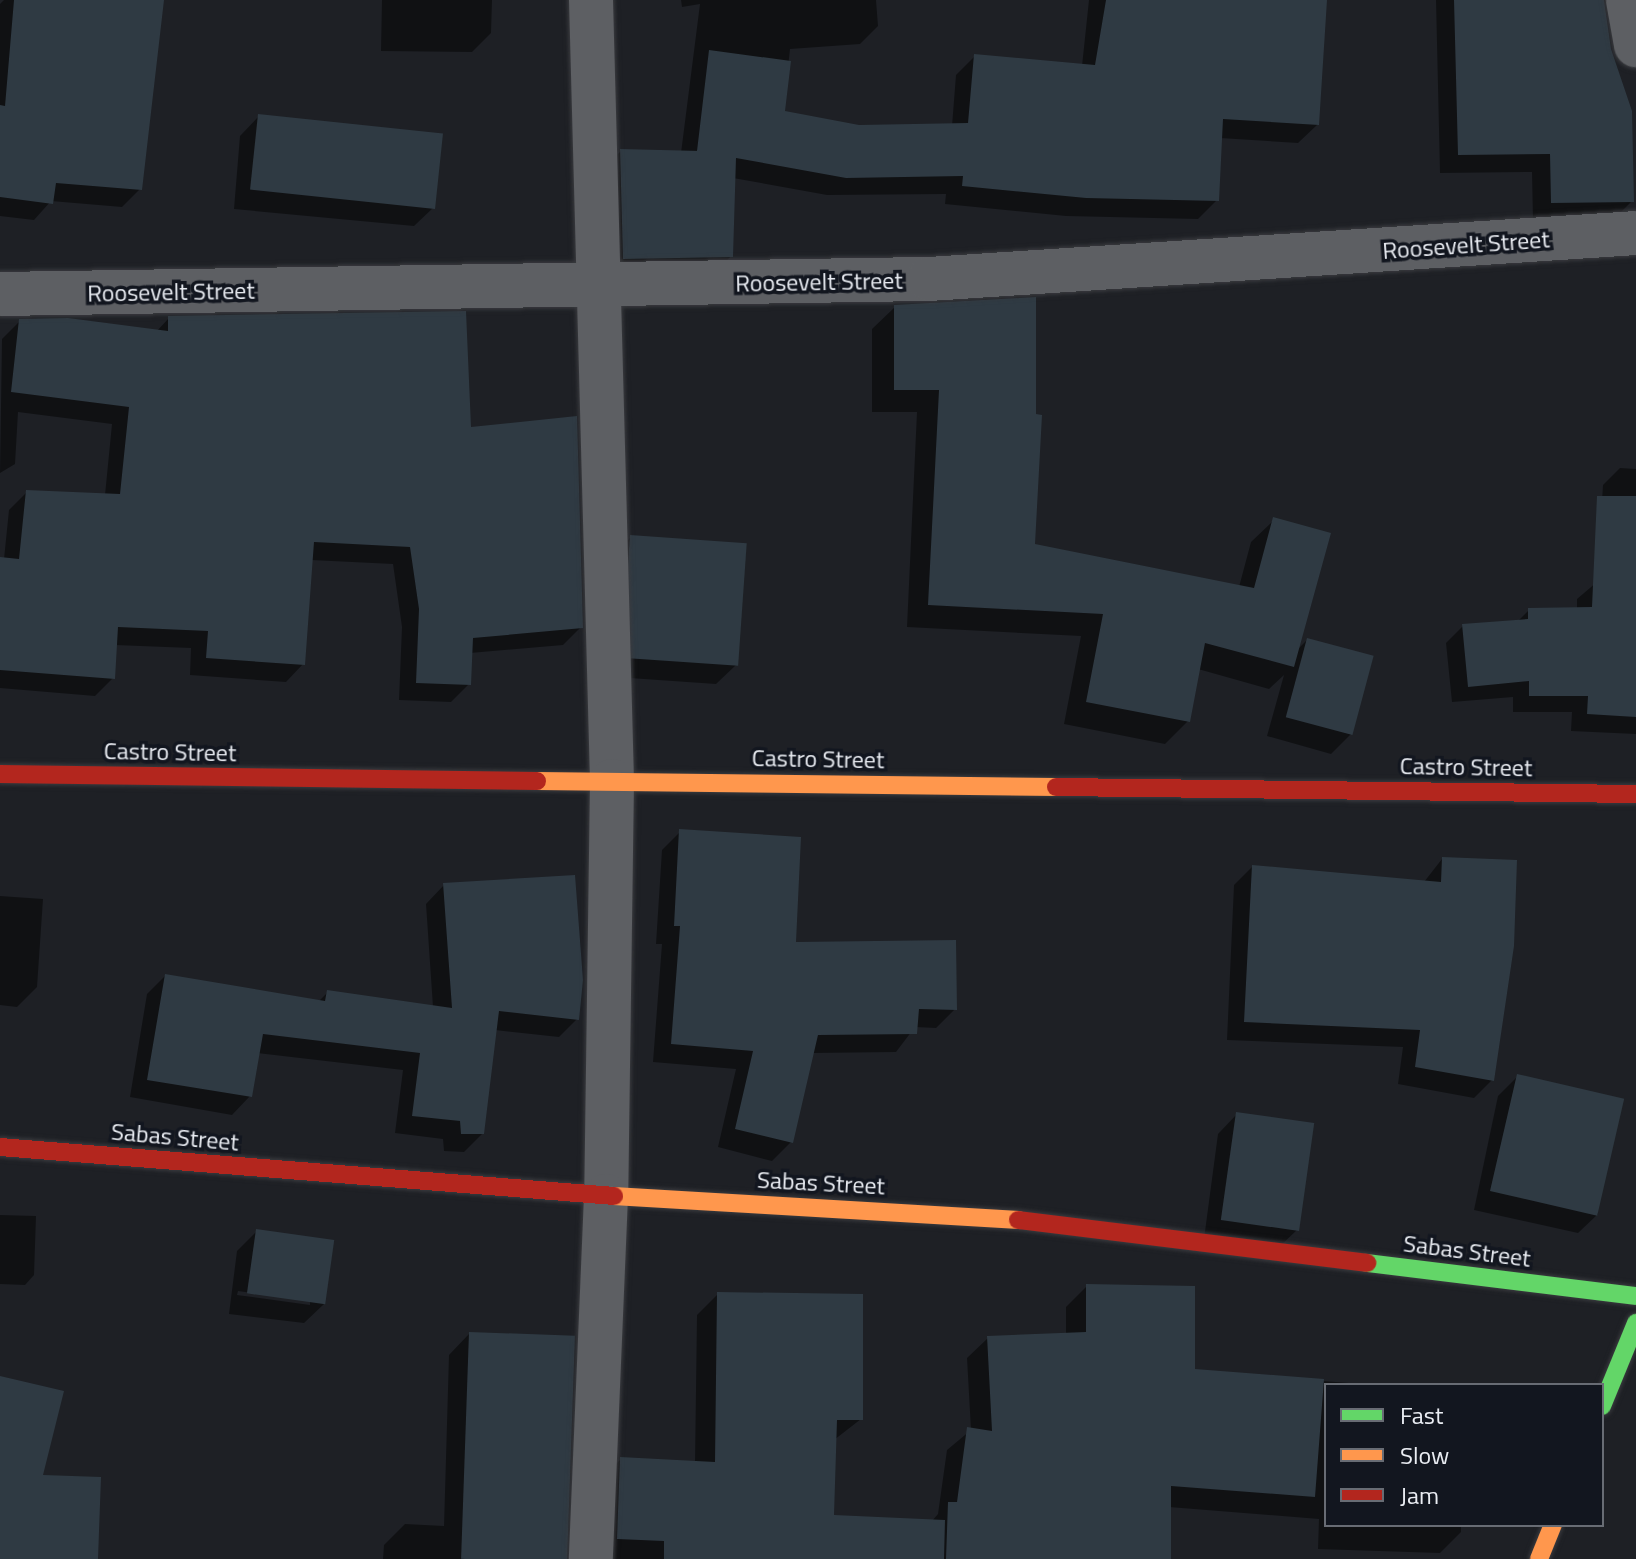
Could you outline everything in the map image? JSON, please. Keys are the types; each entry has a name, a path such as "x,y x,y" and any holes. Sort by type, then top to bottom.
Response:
{"street":[{"path":"591,0 596,288 612,781 606,1196 591,1559"},
{"path":"1628,0 1636,45"},
{"name":"Roosevelt Street","path":"0,294 596,288 944,279 1636,233"},
{"name":"Castro Street","path":"0,774 1636,794"},
{"name":"Sabas Street","path":"0,1147 606,1196 985,1216 1636,1296"},
{"path":"1604,1401 1636,1323"},
{"path":"1539,1559 1552,1527"}],"building":[{"path":"14,0 164,0 142,190 56,183 53,204 0,197 0,105 5,106"},
{"path":"1106,0 1327,0 1319,125 1223,119 1219,201 1086,198 962,186 963,176 846,178 736,158 733,257 623,259 620,149 697,151 709,50 791,61 785,111 859,125 968,123 974,54 1095,65"},
{"path":"1454,0 1604,0 1611,49 1632,111 1634,202 1551,203 1550,154 1458,155"},
{"path":"258,114 443,133 435,209 250,190"},
{"path":"1036,297 1036,414 1042,415 1035,544 1254,588 1273,517 1331,533 1294,667 1205,643 1190,722 1086,702 1103,614 928,605 939,390 894,390 894,305"},
{"path":"466,311 471,427 577,416 583,628 473,638 471,685 416,683 419,609 410,547 314,542 305,665 206,658 208,631 118,627 115,679 0,670 0,557 19,559 26,490 120,494 129,407 11,392 19,319 68,318 168,331 168,316"},
{"path":"1597,496 1636,496 1636,717 1587,714 1588,696 1529,696 1529,681 1468,687 1462,624 1528,619 1528,608 1592,607"},
{"path":"630,535 747,543 738,666 621,658"},
{"path":"1307,638 1374,656 1352,735 1286,717"},
{"path":"679,829 801,837 796,942 956,940 957,1010 919,1009 917,1034 818,1035 793,1143 735,1129 753,1051 671,1044 680,926 674,926"},
{"path":"1442,857 1517,860 1514,946 1494,1081 1415,1067 1420,1030 1244,1022 1252,865 1441,882"},
{"path":"575,875 583,980 579,1020 499,1011 484,1134 461,1134 460,1121 412,1116 420,1053 263,1034 252,1097 147,1080 165,974 325,1001 327,990 452,1008 443,883"},
{"path":"1517,1074 1624,1099 1597,1216 1490,1191"},
{"path":"1236,1112 1314,1123 1299,1231 1221,1220"},
{"path":"256,1229 334,1240 325,1304 247,1293"},
{"path":"1086,1284 1195,1286 1195,1369 1324,1379 1315,1497 1171,1486 1171,1559 946,1559 948,1502 957,1502 967,1427 992,1431 987,1336 1086,1332"},
{"path":"717,1292 863,1294 863,1420 837,1420 834,1515 945,1520 944,1559 664,1559 664,1541 617,1539 620,1457 715,1462"},
{"path":"469,1332 575,1336 567,1559 461,1559"},
{"path":"0,1376 64,1391 43,1475 101,1477 98,1559 0,1559"}],"traffic: fast":[{"path":"1367,1263 1636,1296"},
{"path":"1604,1401 1636,1323"}],"traffic: slow":[{"path":"537,781 1056,787"},
{"path":"614,1196 1018,1220"},
{"path":"1539,1559 1552,1527"}],"traffic: jam":[{"path":"0,774 537,781"},
{"path":"1056,787 1636,794"},
{"path":"0,1147 614,1196"},
{"path":"1018,1220 1367,1263"}]}
